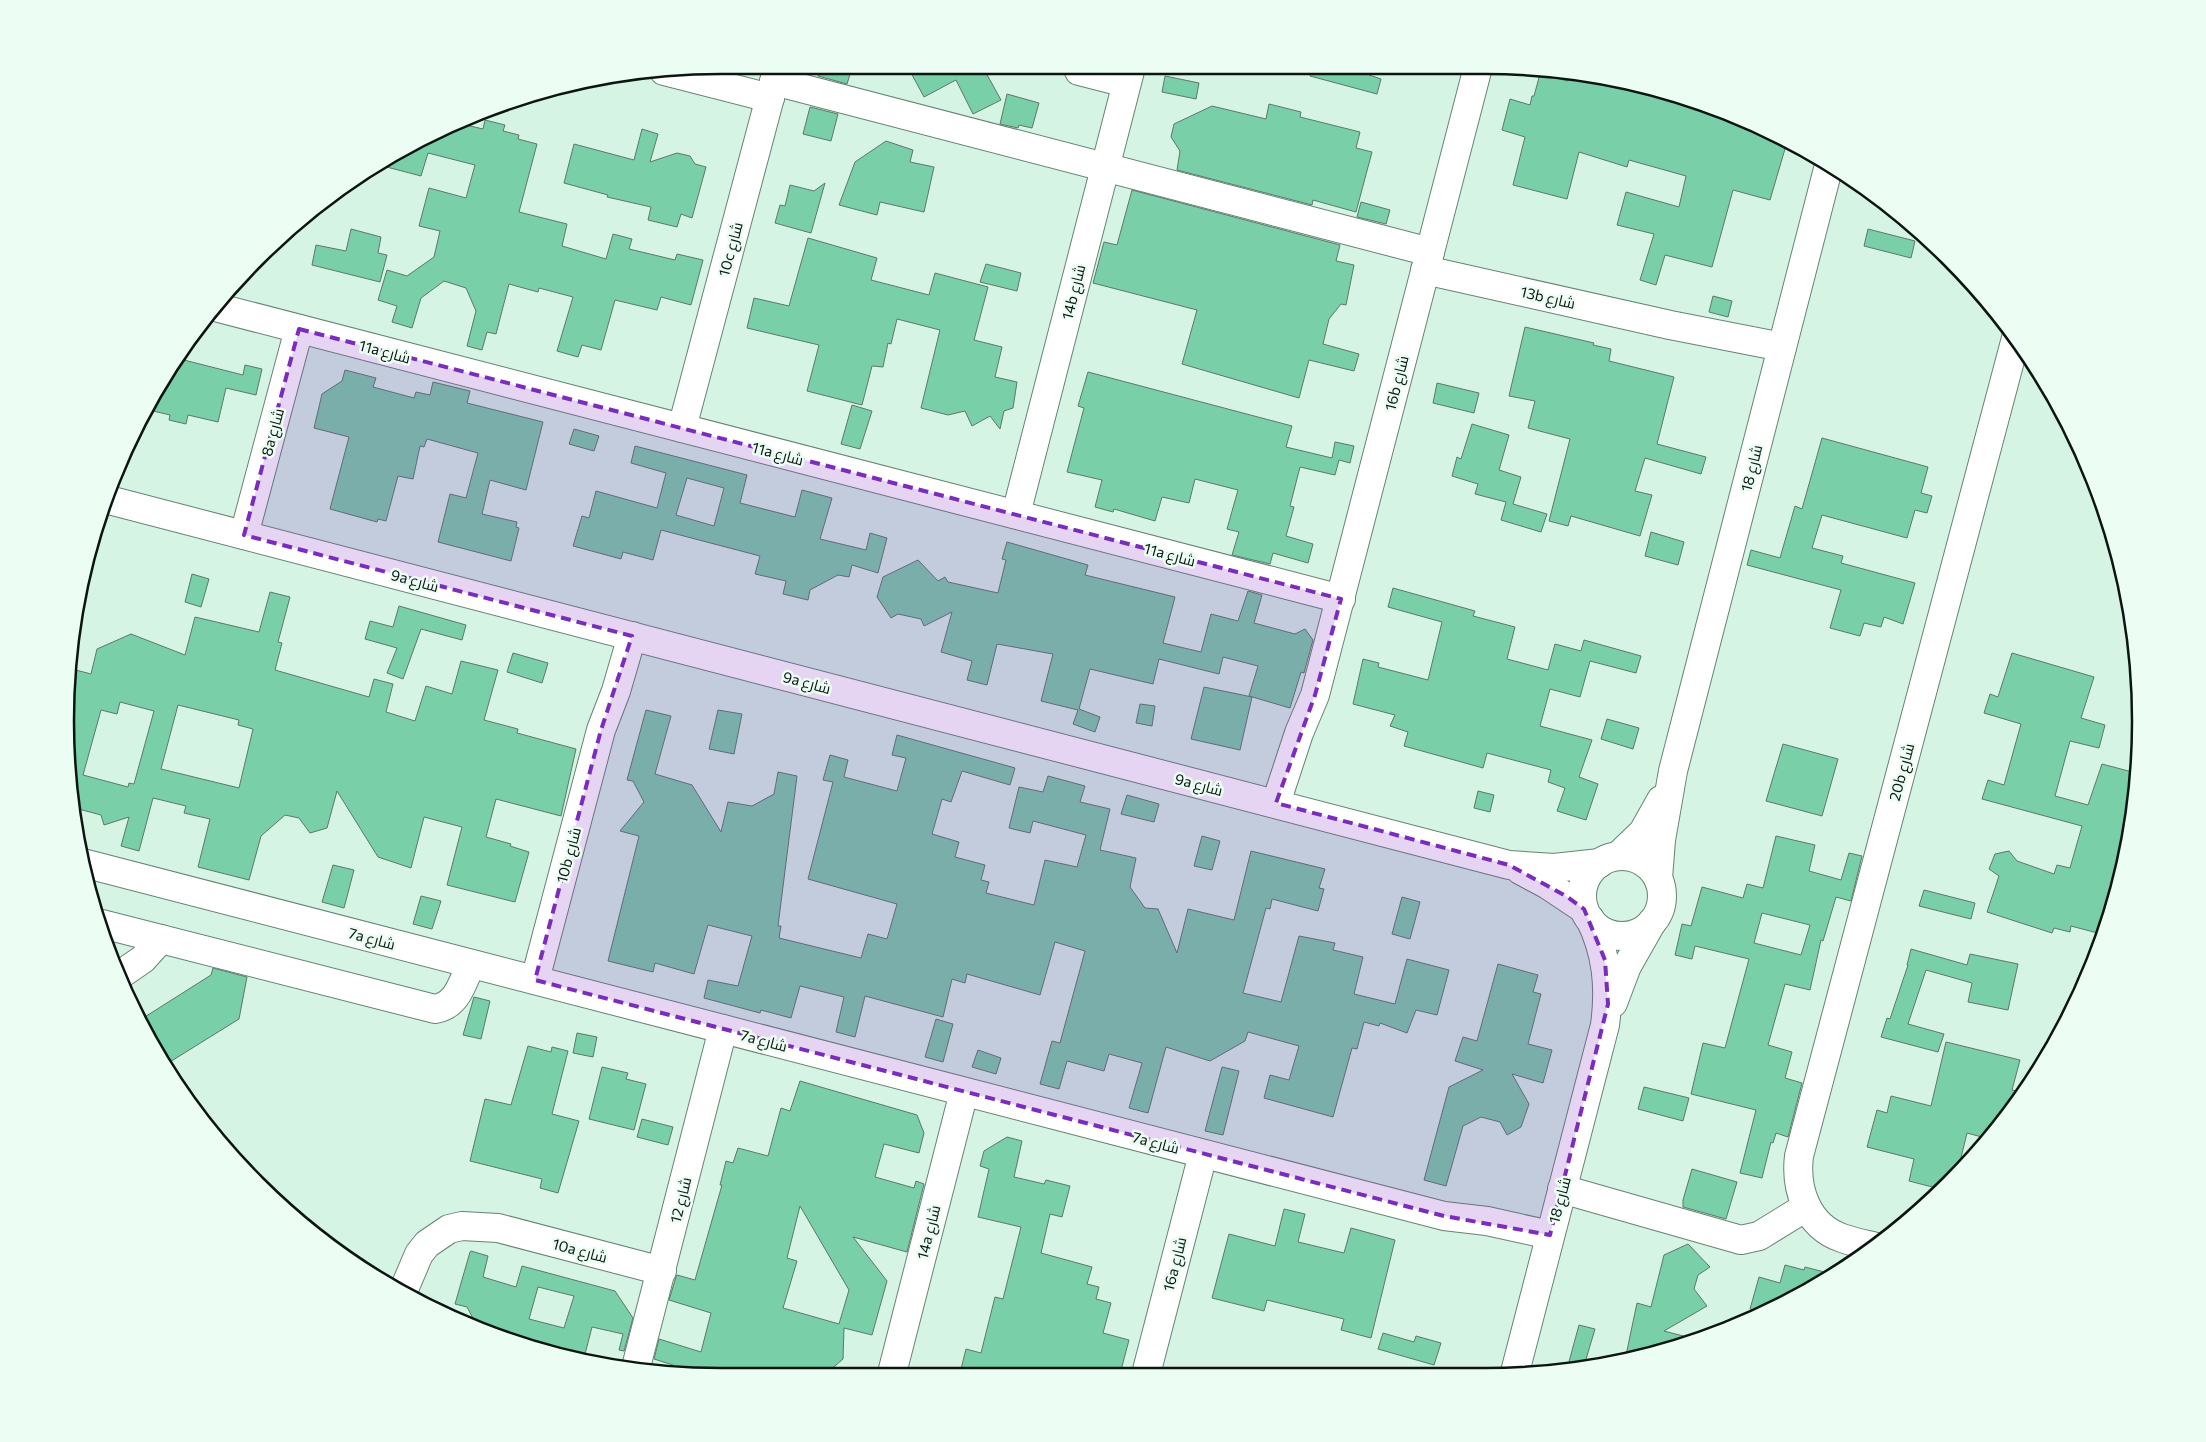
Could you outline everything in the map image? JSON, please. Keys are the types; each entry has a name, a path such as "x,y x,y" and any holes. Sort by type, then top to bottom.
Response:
{"street":[{"path":"1104,74 1128,77"},
{"name":"16b شارع","path":"1285,806 1310,737 1315,695 1476,74"},
{"name":"13b شارع","path":"697,75 773,83 1105,167 1428,261 1670,324 1708,342 1779,357"},
{"name":"14b شارع","path":"1016,514 1128,77"},
{"name":"10c شارع","path":"682,428 773,83"},
{"name":"شارع 18","path":"1658,878 1661,840 1673,771 1827,172"},
{"name":"11a شارع","path":"222,309 1340,599"},
{"name":"8a شارع","path":"244,536 299,329"},
{"name":"20b شارع","path":"1806,1206 1800,1190 1797,1173 1799,1156 2013,348"},
{"name":"9a شارع","path":"113,501 1509,864 1554,868 1609,859"},
{"name":"10b شارع","path":"535,980 601,730 616,691 623,634"},
{"name":"شارع 18","path":"1609,859 1632,845 1652,818 1673,771"},
{"path":"1630,856 1642,861 1651,868 1658,878 1662,897 1660,907 1653,921 1644,929 1633,934 1621,936 1604,931 1587,914 1582,896 1584,883 1590,872 1609,859 1630,856"},
{"name":"9a شارع","path":"1509,864 1548,885 1587,914"},
{"name":"7a شارع","path":"90,865 1444,1216 1483,1232 1548,1243"},
{"name":"شارع 18","path":"1587,914 1600,939 1606,967 1608,1004 1605,1025"},
{"name":"شارع 18","path":"1516,1367 1605,1025 1627,966 1653,921"},
{"path":"107,925 435,1009 444,1007 452,1002 471,964"},
{"path":"125,973 143,960 161,939"},
{"name":"شارع 12","path":"637,1363 722,1029"},
{"name":"14a شارع","path":"893,1368 964,1092"},
{"name":"16a شارع","path":"1148,1368 1203,1154"},
{"path":"1562,1189 1741,1240 1759,1236 1806,1206 1815,1220 1827,1230 1840,1238 1865,1244"},
{"name":"10a شارع","path":"403,1285 404,1262 407,1248 423,1225 442,1216 463,1214 477,1217 498,1228 662,1271"}],"highlighted area":[{"path":"299,329 1341,599 1315,695 1276,803 1509,865 1566,896 1584,909 1590,919 1605,960 1608,1004 1550,1235 1444,1216 535,980 601,730 632,636 244,535"}],"building":[{"path":"818,74 850,74 847,84 818,76"},
{"path":"912,74 987,74 1001,100 973,114 956,80 924,97"},
{"path":"1310,74 1369,74 1381,79 1377,94 1310,76"},
{"path":"1165,76 1199,83 1196,99 1162,92"},
{"path":"1539,76 1568,81 1569,79 1611,86 1693,108 1733,123 1785,148 1770,200 1733,190 1712,267 1665,255 1656,285 1640,280 1654,234 1617,225 1626,192 1679,207 1686,176 1629,160 1627,167 1579,152 1567,199 1513,185 1525,137 1502,130 1510,99 1530,105"},
{"path":"1007,94 1039,103 1032,128 1019,125 1018,128 1000,124"},
{"path":"1269,104 1301,112 1300,117 1360,132 1356,148 1372,152 1356,212 1313,200 1312,205 1177,170 1180,151 1171,137 1174,124 1212,106 1266,119"},
{"path":"810,107 838,114 831,141 803,134"},
{"path":"485,120 505,125 503,131 519,135 518,139 537,144 519,212 567,224 562,246 606,259 613,234 632,239 629,249 675,260 677,254 703,260 691,305 661,297 657,310 615,300 601,350 582,345 578,357 557,351 573,297 539,288 538,292 509,284 496,334 487,332 482,350 467,346 476,311 466,288 444,281 421,298 412,328 392,322 397,306 378,300 387,270 407,276 434,257 440,231 419,226 429,188 466,198 475,165 428,153 421,176 386,167 435,140 468,125 483,129"},
{"path":"642,129 658,134 650,162 677,153 690,156 695,164 706,167 692,218 681,214 677,227 648,220 651,207 607,197 608,195 564,183 574,144 634,160"},
{"path":"886,141 913,150 910,162 934,167 924,212 880,202 877,215 839,205 855,162"},
{"path":"825,183 811,233 775,223 780,205 785,206 790,185 814,191"},
{"path":"1132,190 1340,245 1336,261 1354,265 1346,305 1341,304 1329,319 1323,344 1359,354 1354,371 1309,360 1299,398 1182,364 1197,310 1093,283 1104,242 1117,245"},
{"path":"1361,202 1390,210 1386,224 1357,217"},
{"path":"351,229 381,237 378,253 387,255 380,282 312,265 316,245 346,251"},
{"path":"1868,229 1915,241 1911,258 1864,246"},
{"path":"808,238 877,258 871,280 929,295 935,273 988,287 974,340 1002,347 995,377 1017,382 1013,408 1004,411 1000,429 990,416 972,426 965,411 948,415 921,408 940,330 897,319 891,344 888,343 883,367 872,366 862,405 807,391 819,345 747,328 754,298 789,306"},
{"path":"986,264 1021,273 1017,291 980,282"},
{"path":"1713,296 1732,301 1728,317 1709,312"},
{"path":"1525,327 1594,343 1593,345 1611,349 1609,361 1674,377 1657,444 1706,457 1701,474 1645,458 1635,491 1652,495 1640,536 1571,516 1568,526 1549,521 1570,439 1528,428 1535,401 1509,396"},
{"path":"184,360 243,375 245,365 262,369 256,395 226,388 218,422 188,415 186,424 169,420 170,415 153,411"},
{"path":"345,370 376,378 373,387 414,398 416,392 430,395 433,382 470,391 467,403 543,422 526,490 490,480 482,514 517,522 516,527 519,528 511,561 438,542 450,494 466,498 478,453 427,439 424,447 420,446 413,479 398,476 386,521 378,519 377,522 330,509 349,437 314,428 322,394 342,381"},
{"path":"1088,372 1292,426 1286,447 1332,458 1335,442 1354,446 1350,463 1339,460 1335,475 1300,467 1290,506 1294,507 1286,536 1313,544 1308,563 1273,553 1270,564 1232,555 1239,532 1227,529 1238,490 1195,479 1189,503 1162,497 1155,521 1114,509 1113,512 1095,507 1102,480 1067,472 1084,408 1078,406"},
{"path":"1437,383 1479,393 1474,413 1433,403"},
{"path":"852,405 872,411 860,449 841,444"},
{"path":"1472,424 1509,435 1499,470 1521,477 1513,504 1547,514 1541,532 1501,520 1506,502 1475,494 1478,484 1452,476 1457,457 1461,459"},
{"path":"574,429 599,436 594,451 569,444"},
{"path":"1822,438 1928,467 1921,493 1932,496 1927,513 1915,510 1907,538 1822,515 1812,548 1843,556 1841,563 1915,583 1903,624 1884,617 1881,627 1864,623 1860,636 1830,628 1841,590 1747,565 1751,550 1780,558 1795,506 1802,509"},
{"path":"635,446 747,475 740,503 795,517 802,490 832,498 820,539 866,550 870,533 887,538 878,573 852,565 849,577 838,575 810,590 808,600 783,594 786,581 755,574 760,556 661,530 653,560 623,552 621,559 573,546 582,516 589,518 596,491 657,508 666,473 631,463","holes":["687,478 724,488 714,526 676,515"]},
{"path":"1651,532 1684,542 1678,565 1645,556"},
{"path":"1007,542 1088,565 1085,575 1175,597 1163,643 1201,652 1211,614 1238,621 1248,591 1262,595 1254,623 1295,634 1305,629 1313,640 1304,673 1301,672 1290,708 1249,696 1258,666 1223,657 1219,674 1159,659 1153,684 1090,669 1079,709 1100,717 1095,732 1073,724 1078,710 1041,701 1053,654 997,644 987,685 967,680 972,661 941,652 952,612 924,626 921,619 898,614 891,618 877,597 883,577 918,560 938,581 945,577 948,582 998,593 1006,560 1002,559"},
{"path":"192,574 209,579 201,607 185,602"},
{"path":"1393,588 1475,611 1473,616 1515,627 1507,659 1548,670 1555,644 1581,651 1584,640 1641,656 1636,673 1590,661 1580,697 1550,689 1540,726 1592,740 1579,777 1598,784 1586,820 1557,811 1565,788 1548,782 1551,770 1487,753 1483,768 1404,746 1408,732 1390,726 1395,715 1353,704 1363,659 1379,663 1378,667 1428,680 1442,622 1388,607"},
{"path":"270,592 290,597 278,642 282,643 275,670 369,697 374,679 393,684 386,712 415,721 426,686 452,694 461,661 498,670 484,720 518,729 517,733 576,749 561,816 496,799 486,837 511,844 510,846 529,852 515,902 447,885 462,827 424,817 411,868 378,857 337,791 327,828 310,833 299,818 285,815 261,836 249,880 198,867 210,819 184,813 186,806 153,798 139,851 121,846 129,817 104,825 101,815 80,809 75,763 76,670 91,674 97,649 131,634 185,655 195,617 259,632","holes":["120,702 154,711 134,784 129,783 128,787 83,775 101,710 117,714","178,705 239,720 238,725 253,729 239,788 161,769"]},
{"path":"399,606 466,625 462,640 421,629 403,679 387,673 397,648 365,639 370,621 393,627"},
{"path":"513,653 548,663 542,683 507,672"},
{"path":"2012,653 2094,677 2081,718 2105,725 2099,748 2070,741 2055,796 2088,805 2102,764 2130,771 2120,847 2097,933 2071,926 2070,932 2054,928 2052,933 1987,912 1999,876 1989,869 1995,854 2009,851 2017,861 2054,874 2057,865 2070,868 2082,826 1982,799 1988,780 2004,785 2021,724 1984,713 1990,694 1998,697"},
{"path":"1204,687 1252,697 1240,750 1191,739"},
{"path":"1140,704 1155,706 1152,726 1136,723"},
{"path":"646,710 671,716 655,774 692,785 721,832 728,802 752,806 774,794 778,772 797,776 778,926 781,926 779,938 861,958 868,934 887,939 897,904 808,879 833,782 823,780 830,755 848,760 844,777 897,791 906,758 892,755 897,735 1015,768 1010,785 962,771 951,802 942,799 932,834 959,842 955,857 985,865 981,880 989,882 986,893 1034,905 1045,860 1077,867 1086,835 1033,821 1030,833 1009,828 1019,787 1043,792 1048,776 1085,786 1080,802 1110,809 1100,850 1136,858 1130,887 1145,908 1158,909 1177,953 1188,909 1234,920 1251,851 1325,869 1319,888 1324,889 1318,911 1272,899 1270,909 1266,908 1243,993 1281,1002 1299,936 1335,943 1333,950 1363,957 1354,994 1395,1004 1407,959 1449,970 1437,1015 1416,1010 1407,1033 1380,1023 1379,1026 1364,1022 1357,1049 1352,1048 1333,1117 1264,1098 1270,1075 1289,1080 1299,1046 1248,1032 1245,1041 1210,1061 1166,1047 1148,1113 1129,1108 1142,1063 1109,1054 1104,1071 1067,1061 1059,1089 1040,1084 1052,1041 1060,1043 1085,951 1055,942 1040,995 967,974 965,983 952,979 943,1017 865,996 855,1037 836,1032 844,997 800,986 791,1018 761,1010 760,1013 704,998 708,980 738,986 752,936 708,925 694,974 655,963 653,972 608,961 639,836 620,831 644,802 633,781 627,780"},
{"path":"718,710 742,714 734,754 709,749"},
{"path":"1607,719 1639,728 1633,749 1601,739"},
{"path":"1783,744 1838,759 1822,816 1766,801"},
{"path":"1478,791 1494,795 1490,812 1474,808"},
{"path":"1127,795 1159,804 1154,822 1121,814"},
{"path":"1202,836 1220,841 1212,870 1194,866"},
{"path":"1776,836 1815,845 1809,871 1841,880 1849,853 1862,856 1851,901 1836,897 1823,941 1821,940 1810,990 1785,984 1768,1045 1792,1052 1785,1078 1802,1083 1788,1137 1776,1133 1773,1143 1771,1142 1762,1178 1740,1173 1756,1110 1691,1094 1703,1043 1725,1048 1749,959 1695,946 1692,959 1675,955 1682,924 1691,926 1702,887 1743,898 1747,884 1763,888","holes":["1762,913 1810,925 1801,955 1754,943"]},
{"path":"333,865 354,870 344,908 322,902"},
{"path":"1924,890 1975,903 1971,919 1919,906"},
{"path":"421,896 441,901 432,929 413,924"},
{"path":"1402,897 1420,902 1410,939 1392,934"},
{"path":"1911,949 1967,965 1970,954 2018,964 2008,1010 1968,1002 1972,983 1926,970 1908,1024 1944,1034 1938,1052 1881,1037 1887,1018 1890,1019 1908,965"},
{"path":"1498,964 1538,975 1533,992 1541,994 1528,1044 1552,1050 1543,1083 1512,1074 1529,1104 1521,1127 1507,1135 1500,1122 1481,1117 1463,1126 1446,1186 1424,1180 1449,1087 1483,1070 1455,1061 1463,1037 1477,1041"},
{"path":"213,968 247,977 239,1019 171,1062 145,1017 211,975"},
{"path":"474,997 490,1001 481,1039 463,1035"},
{"path":"936,1019 953,1024 943,1062 925,1057"},
{"path":"577,1033 597,1037 593,1057 573,1053"},
{"path":"1946,1042 2020,1060 2012,1090 2016,1091 1981,1137 1967,1133 1960,1161 1934,1187 1909,1181 1914,1159 1867,1147 1877,1110 1887,1113 1891,1096 1931,1106"},
{"path":"528,1046 551,1052 552,1047 568,1051 552,1114 579,1121 558,1193 540,1188 542,1179 470,1161 485,1099 511,1105"},
{"path":"978,1050 1001,1058 996,1074 972,1067"},
{"path":"602,1067 628,1073 626,1079 646,1084 634,1130 589,1119"},
{"path":"1222,1067 1239,1071 1223,1135 1205,1131"},
{"path":"800,1081 917,1115 924,1133 919,1153 884,1144 875,1177 914,1188 916,1181 924,1184 907,1252 853,1237 887,1281 872,1335 844,1328 843,1359 833,1368 679,1367 654,1359 659,1339 701,1352 711,1313 669,1300 676,1277 677,1275 695,1280 722,1185 720,1185 726,1161 733,1163 738,1148 768,1156 781,1108 790,1111","holes":["800,1206 849,1290 839,1324 783,1308 797,1261 787,1258"]},
{"path":"1644,1087 1689,1098 1683,1121 1638,1109"},
{"path":"642,1119 673,1127 668,1145 637,1137"},
{"path":"1007,1137 1022,1141 1014,1177 1044,1184 1046,1180 1070,1186 1062,1217 1050,1214 1041,1253 1092,1267 1087,1284 1099,1287 1096,1299 1111,1303 1103,1333 1129,1340 1122,1368 961,1368 966,1349 981,1353 995,1297 1003,1299 1021,1227 978,1217 989,1169 980,1166 984,1151"},
{"path":"1692,1169 1737,1182 1726,1219 1683,1207 1683,1200"},
{"path":"1284,1209 1305,1214 1298,1242 1344,1253 1351,1228 1395,1240 1371,1338 1341,1330 1344,1319 1267,1300 1264,1311 1212,1298 1229,1234 1275,1246"},
{"path":"1688,1244 1710,1267 1698,1275 1694,1289 1707,1306 1664,1331 1685,1336 1627,1352 1637,1303 1651,1307 1664,1255"},
{"path":"471,1251 488,1256 483,1277 516,1287 522,1266 615,1291 633,1318 624,1351 619,1350 623,1334 592,1327 585,1354 513,1334 474,1319 467,1307 455,1304","holes":["538,1287 574,1296 564,1328 529,1319"]},
{"path":"1785,1265 1804,1270 1805,1267 1825,1272 1771,1302 1753,1310 1750,1309 1759,1277 1780,1283"},
{"path":"1579,1325 1595,1329 1586,1360 1569,1363"},
{"path":"1383,1333 1414,1342 1416,1336 1441,1343 1434,1365 1378,1349"}]}
